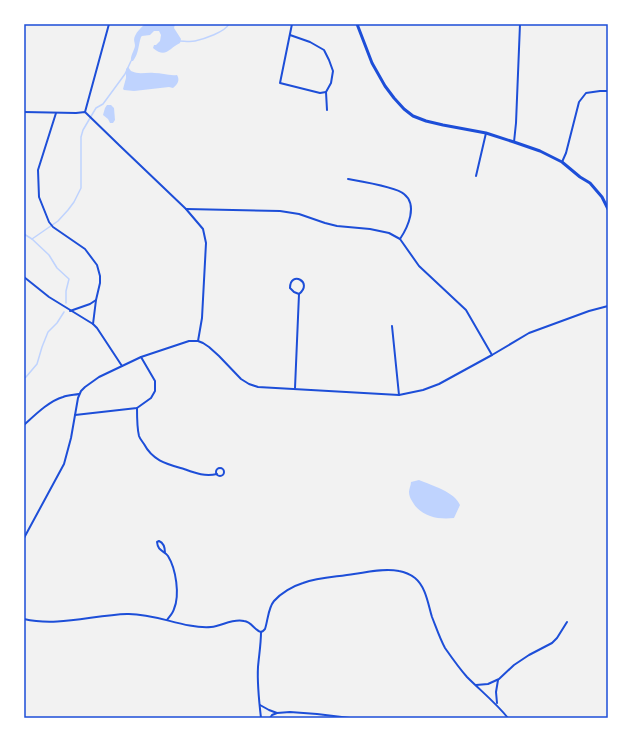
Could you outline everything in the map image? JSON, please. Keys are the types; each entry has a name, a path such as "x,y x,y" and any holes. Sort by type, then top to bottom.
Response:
{"main road":[{"path":"357,24 372,64 385,86 404,109 413,116 426,121 486,133 540,151 562,162 590,183 602,197 608,209"}],"street":[{"path":"85,112 109,24"},
{"path":"292,24 280,83 326,92"},
{"path":"514,142 520,24"},
{"path":"290,35 310,42 324,50 329,60 333,71 331,83 326,92 326,110"},
{"path":"562,162 566,153 579,102 582,97 586,93 592,91 608,91"},
{"path":"24,112 85,112 186,209 203,229 206,243 202,318 198,341"},
{"path":"56,113 38,170 39,196 49,222 53,227 85,248 96,265 100,276 93,324"},
{"path":"476,176 486,133"},
{"path":"348,179 396,189 404,194 410,201 411,212 406,229 400,239"},
{"path":"186,209 280,211 299,214 337,226 370,229 388,233 400,239 419,266 466,310 492,355"},
{"path":"24,277 49,297 93,324 122,366"},
{"path":"295,388 299,294 303,289 304,284 302,280 296,278 290,283 290,288 299,294"},
{"path":"70,311 90,304 96,300"},
{"path":"24,538 64,464 79,394 89,383 98,377 141,357 189,341 198,341 209,347 241,379 258,387 399,395 423,390 439,384 529,333 589,311 608,306"},
{"path":"392,326 399,395"},
{"path":"75,416 136,408 151,398 155,391 155,381 141,357"},
{"path":"24,425 51,402 64,396 79,394"},
{"path":"136,408 139,435 146,448 153,456 169,465 202,475 217,474"},
{"path":"165,553 165,548 162,542 157,542 159,549 165,553 172,564 177,590 175,608 167,620"},
{"path":"261,718 258,668 261,632 265,629 271,606 274,601 299,584 319,579 382,570 400,571 416,579 428,600 435,625 445,647 464,673 497,704 507,718"},
{"path":"24,619 51,622 128,614 146,615 195,627 212,627 242,620 251,623 261,632"},
{"path":"476,684 488,684 499,679 514,665 552,643 567,622"},
{"path":"497,704 496,692 499,679"},
{"path":"260,705 277,713"},
{"path":"270,718 272,715 277,713 290,712 350,718"}],"water":[{"path":"145,24 175,24 174,28 181,39 180,43 167,52 161,53 153,48 154,45 160,41 161,35 159,31 154,31 150,35 141,37 136,55 133,61 131,61 135,46 134,37"},
{"path":"128,67 131,71 137,73 177,75 178,82 173,88 169,87 134,91 124,90 126,69"},
{"path":"107,105 111,105 114,108 115,120 113,123 110,123 103,115"},
{"path":"419,480 448,493 457,500 460,505 454,518 430,516 415,506 410,498 409,491 411,482"}],"waterway":[{"path":"179,41 204,39 223,30 229,24"},
{"path":"32,239 58,221 74,202 81,188 81,137 83,130 96,108 103,104 125,74 131,61"},
{"path":"24,234 32,239 49,255 57,268 69,279 66,291 66,303"},
{"path":"24,378 37,364 48,332 57,323 64,312"}]}
